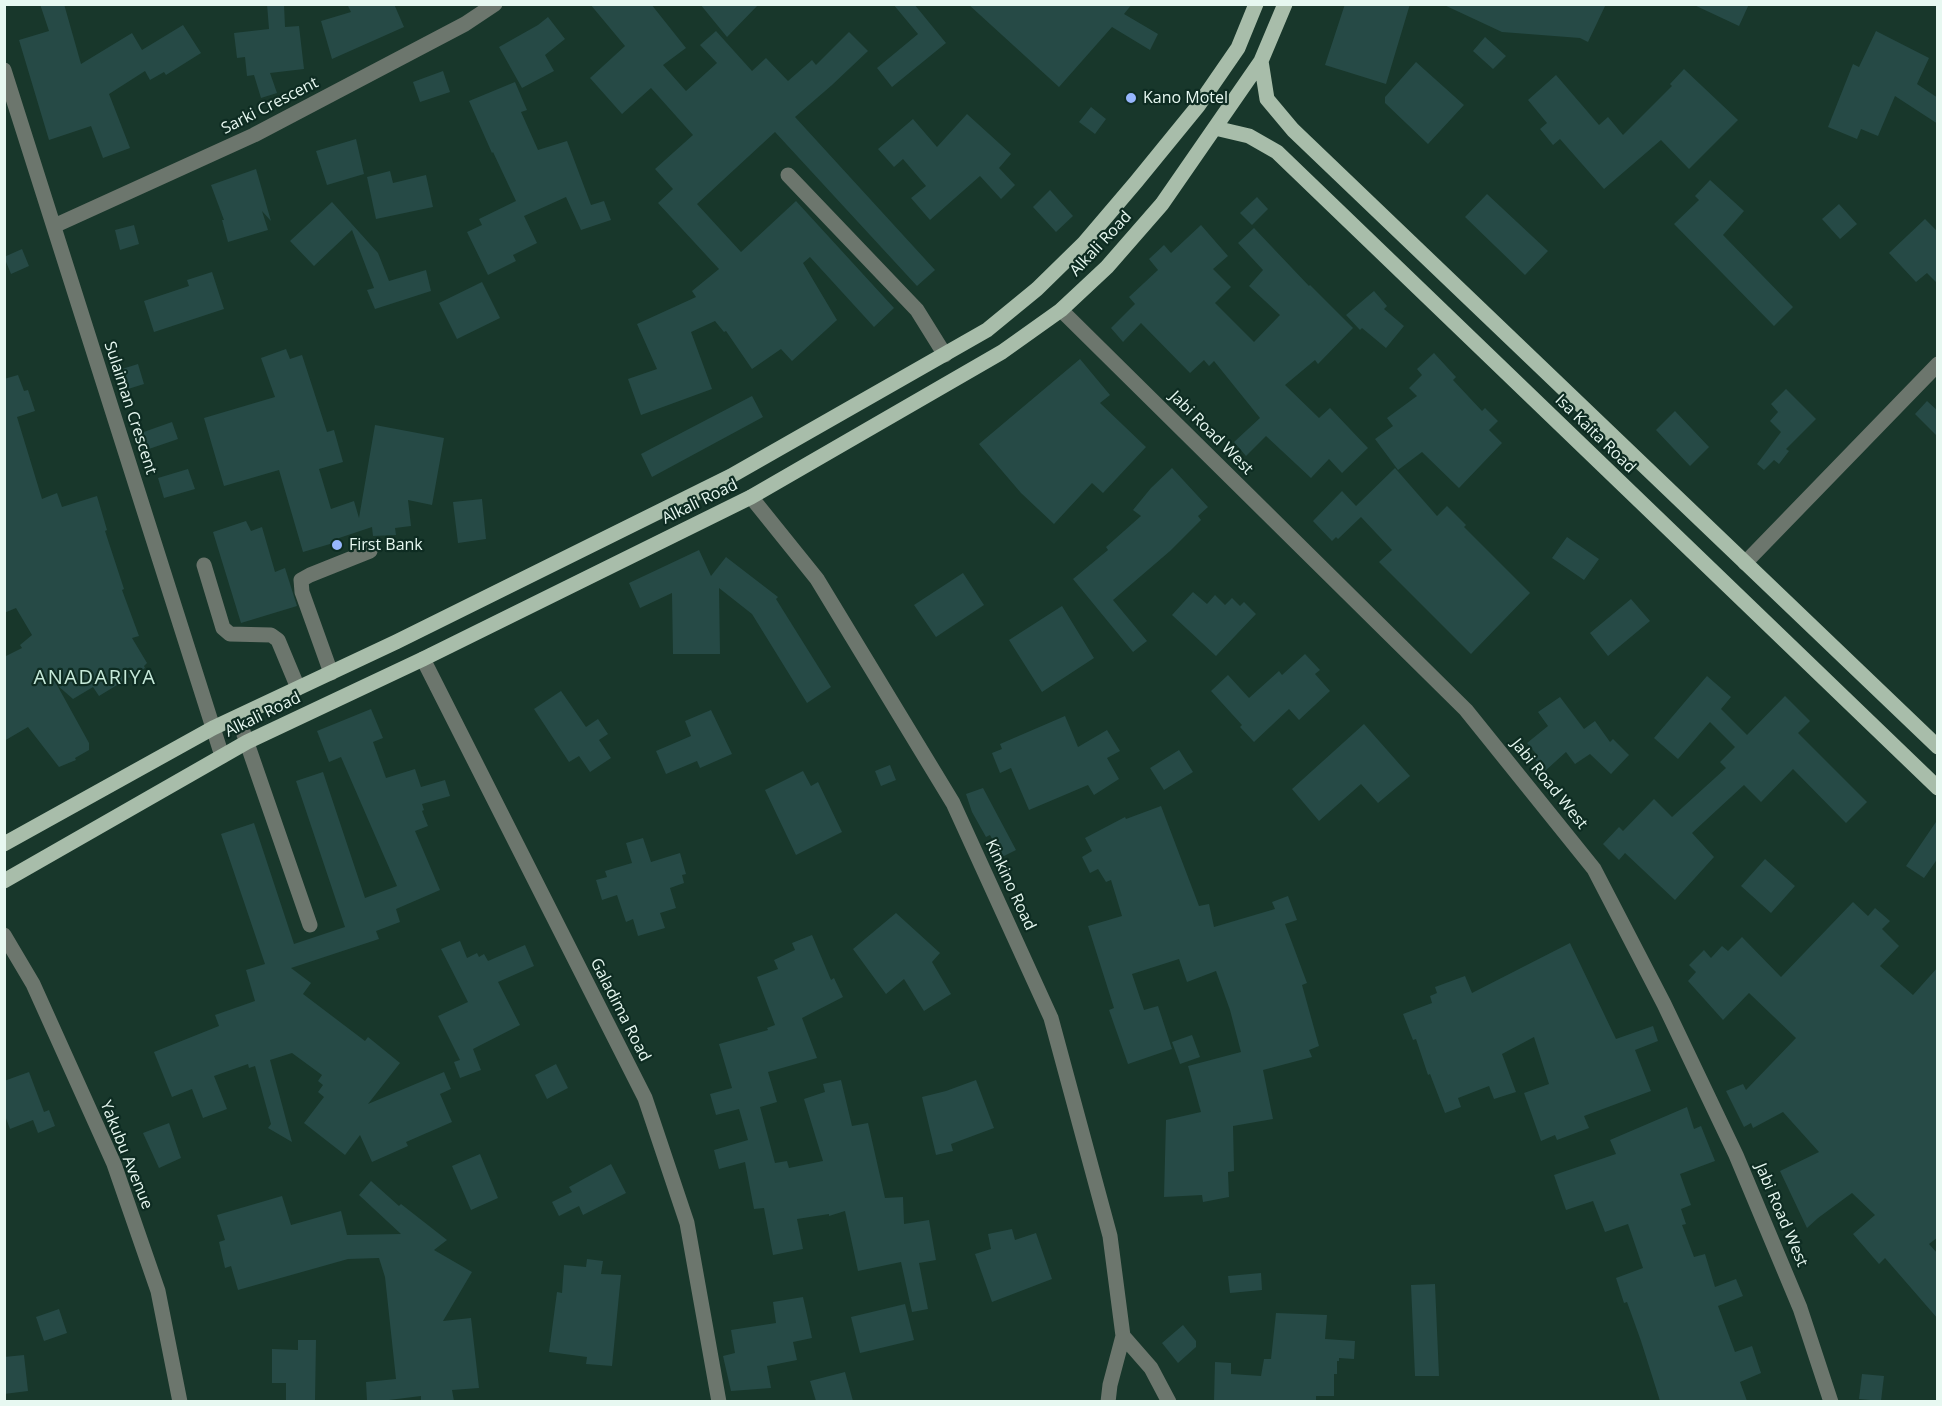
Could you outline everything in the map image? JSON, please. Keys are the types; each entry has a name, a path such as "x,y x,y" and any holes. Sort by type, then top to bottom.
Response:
{"main road":[{"name":"Alkali Road","path":"4,844 213,728 331,673 731,476 987,330 1037,289 1084,243 1136,182 1198,106 1238,48 1256,4"},
{"name":"Alkali Road","path":"4,881 247,742 423,659 751,497 1002,352 1061,310 1107,267 1162,204 1261,61 1285,4"},
{"name":"Isa Kaita Road","path":"1261,61 1267,99 1293,130 1938,747"},
{"name":"Isa Kaita Road","path":"1215,128 1249,136 1277,152 1938,788"},
{"path":"1534,400 1552,379"}],"street":[{"name":"Sarki Crescent","path":"54,226 254,135 465,24 495,4"},
{"name":"Sulaiman Crescent","path":"4,70 222,756"},
{"path":"788,175 917,310 945,354"},
{"name":"Jabi Road West","path":"1061,310 1466,710 1594,869 1664,1004 1736,1155 1800,1308 1831,1401"},
{"path":"1745,562 1938,364"},
{"name":"Kinkino Road","path":"751,497 817,579 953,803 1051,1018 1110,1236 1124,1336 1110,1385 1108,1401"},
{"path":"331,673 302,592 301,580 370,551"},
{"path":"204,565 223,628 230,634 271,635 278,640 298,688"},
{"name":"Galadima Road","path":"423,659 645,1098 687,1223 719,1401"},
{"path":"238,717 310,925"},
{"name":"Yakubu Avenue","path":"4,935 33,984 114,1164 158,1291 180,1401"},
{"path":"1124,1336 1151,1368 1169,1401"}],"building":[{"path":"40,4 64,4 81,64 132,33 142,50 183,25 201,53 166,75 164,72 150,80 145,71 109,94 130,148 103,158 91,126 49,140 19,40 49,31"},
{"path":"267,4 284,4 285,27 299,26 304,69 270,73 277,93 261,98 254,75 247,76 245,57 237,58 234,33 269,29"},
{"path":"347,4 394,4 404,27 332,59 321,21 351,12"},
{"path":"590,4 651,4 686,48 663,65 686,91 717,63 700,45 716,31 752,71 766,58 788,81 812,60 816,65 849,32 868,51 795,117 935,270 917,286 775,132 697,204 741,252 796,201 894,308 874,327 810,257 803,263 837,320 792,361 781,349 752,369 726,331 724,332 715,321 691,332 712,389 641,415 628,379 657,369 637,324 696,297 692,291 719,269 658,203 673,189 655,169 693,135 651,88 622,114 590,78 625,46"},
{"path":"700,4 759,4 727,37"},
{"path":"893,4 914,4 946,43 892,87 877,68 918,34"},
{"path":"968,4 1132,4 1124,14 1158,34 1150,50 1112,27 1059,87"},
{"path":"1345,4 1410,4 1386,84 1325,65"},
{"path":"1442,4 1606,4 1588,42 1580,38 1502,32"},
{"path":"1692,4 1749,4 1739,26"},
{"path":"548,17 565,39 545,55 554,71 522,88 499,47"},
{"path":"1876,31 1929,58 1917,84 1938,98 1938,124 1895,96 1878,136 1861,129 1857,139 1828,127 1853,64 1859,67"},
{"path":"1485,37 1506,56 1493,69 1473,51"},
{"path":"1416,62 1464,105 1428,144 1385,103 1385,97"},
{"path":"1684,69 1738,120 1689,169 1661,140 1604,189 1560,139 1553,145 1540,129 1547,123 1528,100 1556,75 1599,125 1608,117 1623,135 1672,86 1670,84"},
{"path":"443,71 450,92 420,102 413,82"},
{"path":"515,82 527,110 521,112 538,150 567,141 591,205 604,201 611,220 581,230 566,197 524,216 537,243 513,255 516,261 488,275 467,232 482,225 479,219 516,201 469,101"},
{"path":"1091,107 1106,119 1095,134 1079,122"},
{"path":"967,114 1011,154 999,168 1015,185 1001,199 980,176 930,220 911,198 926,186 903,159 894,167 878,149 913,119 937,147"},
{"path":"356,139 364,174 327,185 316,151"},
{"path":"256,169 271,221 262,211 268,230 228,242 222,220 224,220 211,185"},
{"path":"390,171 393,183 426,175 433,207 376,219 367,177"},
{"path":"1710,180 1744,211 1723,235 1793,307 1774,326 1674,224 1699,200 1695,196"},
{"path":"1050,190 1073,216 1056,232 1033,207"},
{"path":"1487,194 1548,251 1525,275 1465,217"},
{"path":"1257,197 1268,209 1252,225 1240,213"},
{"path":"332,202 378,253 389,281 426,270 431,291 375,309 367,290 374,288 352,230 314,266 290,241"},
{"path":"1839,204 1857,224 1840,239 1822,219"},
{"path":"1925,219 1938,232 1938,284 1927,273 1916,282 1889,253"},
{"path":"134,225 139,244 120,250 115,230"},
{"path":"1201,225 1228,256 1213,269 1231,287 1215,303 1254,342 1280,315 1249,286 1263,270 1238,243 1254,228 1353,328 1318,364 1315,360 1285,385 1319,418 1330,408 1368,448 1342,473 1329,459 1311,478 1266,436 1246,456 1234,442 1260,418 1214,361 1209,366 1204,360 1190,373 1141,323 1123,342 1111,328 1135,304 1129,297 1158,270 1149,259 1164,245 1171,253"},
{"path":"22,249 29,266 11,274 4,257"},
{"path":"212,272 224,309 154,332 144,301 189,286 187,280"},
{"path":"482,282 500,318 457,339 439,303"},
{"path":"1374,291 1387,306 1384,309 1404,326 1386,348 1362,328 1360,330 1346,315"},
{"path":"286,349 290,359 302,355 327,432 334,430 343,462 319,469 331,509 354,501 359,518 375,425 444,438 432,505 408,500 411,526 395,528 396,535 373,536 372,527 339,538 340,541 303,552 279,470 224,486 204,418 275,397 261,358"},
{"path":"1434,353 1456,377 1453,380 1482,411 1485,408 1498,421 1489,430 1502,443 1459,488 1422,452 1398,470 1375,439 1393,426 1387,418 1417,396 1409,388 1422,375 1417,369"},
{"path":"1080,359 1110,395 1100,403 1146,447 1103,493 1092,483 1054,524 1021,493 979,444"},
{"path":"138,364 144,384 128,389 122,369"},
{"path":"18,375 24,391 28,390 35,411 17,417 42,499 57,493 62,507 97,496 107,530 105,531 124,589 122,590 139,636 132,638 147,663 145,668 99,696 93,687 73,699 57,685 89,743 89,750 75,758 76,760 59,767 28,727 4,741 4,657 22,648 20,645 32,635 16,608 4,613 4,379"},
{"path":"1786,389 1816,419 1786,449 1789,451 1779,464 1774,460 1764,470 1757,464 1781,432 1770,421 1778,412 1771,404"},
{"path":"752,396 763,417 652,477 641,454"},
{"path":"1927,401 1938,411 1938,437 1915,414"},
{"path":"1675,411 1709,447 1690,466 1656,430"},
{"path":"172,422 178,439 143,451 138,434"},
{"path":"1172,468 1208,507 1198,516 1201,520 1170,551 1113,600 1147,641 1133,652 1073,579 1108,550 1106,547 1141,516 1133,510"},
{"path":"1395,468 1437,516 1447,506 1466,525 1464,527 1530,593 1471,654 1379,562 1392,550 1361,517 1338,539 1336,537 1332,541 1313,521 1342,491 1356,506"},
{"path":"188,469 195,489 164,498 158,478"},
{"path":"482,499 486,539 458,543 453,502"},
{"path":"246,521 251,531 262,527 275,572 285,568 297,606 241,623 213,532"},
{"path":"1567,537 1599,559 1584,580 1552,558"},
{"path":"699,550 711,576 726,557 778,597 776,599 831,687 807,703 752,614 719,588 720,654 673,654 672,593 640,608 629,583"},
{"path":"963,573 984,605 936,637 914,605"},
{"path":"1193,592 1207,604 1215,595 1225,605 1232,598 1240,606 1244,602 1256,614 1216,656 1172,615"},
{"path":"1631,599 1650,621 1608,656 1590,633"},
{"path":"1062,606 1094,658 1042,692 1009,640"},
{"path":"1305,654 1320,670 1315,674 1330,691 1299,720 1289,709 1254,742 1211,691 1228,675 1249,698 1279,671 1282,675"},
{"path":"1707,676 1731,697 1721,709 1747,735 1785,696 1810,721 1798,733 1867,802 1846,823 1793,769 1761,802 1744,785 1692,833 1714,857 1675,900 1625,853 1619,860 1603,844 1619,827 1623,831 1654,799 1672,817 1726,768 1720,762 1735,747 1710,722 1678,759 1654,738"},
{"path":"561,691 586,727 598,719 608,734 599,740 611,758 590,772 579,756 569,762 534,709"},
{"path":"1560,697 1584,729 1595,721 1610,742 1613,739 1629,755 1611,774 1590,754 1575,764 1566,752 1545,771 1535,759 1538,756 1527,743 1548,726 1538,712"},
{"path":"371,709 383,738 373,742 386,778 415,769 421,787 445,780 450,796 422,804 424,810 422,811 428,826 415,831 440,890 396,909 400,922 376,931 379,939 291,968 311,983 303,994 365,1041 368,1037 400,1063 368,1104 444,1072 451,1089 440,1094 452,1122 406,1142 408,1146 372,1162 360,1135 345,1155 304,1123 324,1097 318,1092 323,1085 318,1081 322,1075 292,1053 270,1060 292,1142 268,1128 271,1124 255,1066 249,1068 248,1064 214,1076 227,1109 203,1118 192,1089 172,1097 154,1052 219,1026 215,1015 255,1001 246,970 265,964 221,834 254,823 294,944 345,927 296,781 323,772 365,898 397,886 341,757 329,762 317,731"},
{"path":"711,710 732,754 700,768 697,761 666,774 656,751 691,736 685,721"},
{"path":"1065,716 1078,747 1107,730 1120,751 1107,758 1119,779 1094,795 1088,785 1029,810 1011,768 1000,773 992,753 1002,749 1000,744"},
{"path":"1364,724 1410,776 1378,803 1361,784 1319,821 1292,789"},
{"path":"1179,750 1193,772 1164,790 1150,768"},
{"path":"890,765 896,780 881,786 875,771"},
{"path":"803,771 811,786 818,782 842,832 796,855 765,790"},
{"path":"983,788 1016,850 1002,857 990,835 986,837 972,812 966,794"},
{"path":"1161,806 1199,906 1209,904 1214,927 1275,909 1272,902 1288,896 1297,920 1285,924 1307,983 1302,985 1319,1046 1309,1050 1312,1057 1263,1070 1273,1119 1233,1126 1234,1171 1228,1172 1229,1197 1203,1202 1202,1195 1164,1197 1166,1120 1201,1112 1188,1066 1241,1052 1230,1010 1216,971 1187,982 1179,959 1132,974 1144,1010 1158,1006 1172,1049 1128,1064 1109,1010 1114,1008 1088,926 1122,916 1111,880 1106,882 1098,869 1090,873 1082,857 1092,851 1085,838 1125,817 1126,819"},
{"path":"1938,819 1938,858 1924,878 1906,866"},
{"path":"643,838 651,862 680,853 686,874 682,875 684,883 670,888 676,908 660,913 665,928 638,936 633,919 626,922 617,895 602,900 596,880 607,877 605,871 632,863 626,843"},
{"path":"1765,859 1795,886 1771,913 1741,886"},
{"path":"1853,902 1868,916 1875,908 1890,921 1882,929 1899,946 1880,966 1913,995 1938,967 1938,1237 1929,1244 1938,1254 1938,1319 1885,1258 1879,1264 1853,1234 1875,1215 1852,1193 1807,1228 1780,1171 1819,1152 1783,1112 1753,1128 1751,1123 1744,1127 1726,1091 1743,1084 1746,1090 1796,1038 1749,993 1723,1020 1688,981 1696,972 1689,965 1704,950 1711,958 1722,946 1728,951 1742,937 1781,977"},
{"path":"896,913 940,953 932,962 951,994 924,1011 904,979 886,994 853,949"},
{"path":"812,935 831,980 834,978 843,997 802,1018 817,1058 768,1072 777,1102 760,1107 775,1163 787,1161 789,1168 823,1161 804,1099 825,1092 823,1084 841,1080 852,1126 868,1123 885,1198 903,1197 904,1224 929,1220 936,1260 919,1263 928,1309 912,1312 901,1262 858,1271 845,1211 829,1216 829,1214 797,1219 803,1249 773,1255 764,1208 754,1209 745,1162 719,1169 714,1150 748,1140 739,1109 716,1115 710,1094 732,1088 719,1044 768,1030 767,1028 775,1025 757,977 778,969 774,960 795,950 792,943"},
{"path":"460,941 467,958 477,953 479,957 484,954 488,961 525,945 534,966 498,982 520,1025 473,1049 481,1070 460,1078 454,1062 460,1060 438,1016 468,1002 441,949"},
{"path":"1570,943 1616,1039 1653,1026 1658,1041 1635,1050 1651,1091 1584,1116 1589,1128 1557,1140 1555,1135 1541,1141 1524,1093 1549,1084 1534,1037 1502,1054 1516,1092 1494,1099 1489,1086 1458,1098 1461,1107 1445,1113 1430,1074 1428,1075 1416,1039 1413,1040 1403,1014 1432,1003 1430,996 1437,993 1435,987 1465,976 1472,993"},
{"path":"1192,1035 1200,1057 1180,1064 1172,1042"},
{"path":"556,1064 568,1088 547,1099 535,1075"},
{"path":"29,1072 44,1112 49,1110 55,1126 38,1133 33,1120 10,1129 4,1113 4,1081"},
{"path":"976,1080 994,1128 951,1144 953,1151 936,1155 922,1097"},
{"path":"1687,1107 1694,1129 1701,1126 1715,1161 1680,1174 1691,1205 1681,1209 1686,1224 1682,1225 1694,1257 1705,1254 1715,1287 1736,1279 1743,1296 1718,1306 1735,1352 1752,1346 1761,1373 1740,1382 1747,1401 1660,1401 1641,1341 1616,1278 1643,1268 1628,1224 1605,1232 1593,1201 1566,1210 1554,1175 1616,1154 1610,1140"},
{"path":"169,1123 181,1158 159,1168 143,1133"},
{"path":"480,1154 498,1198 471,1210 452,1166"},
{"path":"611,1164 626,1193 583,1215 579,1206 559,1216 552,1202 572,1192 569,1187"},
{"path":"371,1181 399,1206 401,1204 447,1240 434,1250 472,1272 443,1321 471,1318 479,1388 452,1390 454,1401 421,1401 421,1396 389,1401 367,1401 366,1382 396,1379 385,1277 379,1258 348,1259 238,1290 231,1266 225,1268 219,1242 225,1240 217,1215 282,1196 291,1225 341,1211 347,1235 401,1234 359,1195"},
{"path":"1012,1229 1015,1240 1036,1233 1052,1279 992,1302 975,1254 991,1249 988,1234"},
{"path":"587,1259 603,1261 601,1274 621,1275 612,1366 586,1364 587,1357 549,1352 557,1292 562,1293 564,1265 586,1267"},
{"path":"1261,1273 1262,1290 1230,1293 1228,1276"},
{"path":"1435,1284 1439,1376 1415,1376 1411,1285"},
{"path":"803,1297 812,1338 793,1342 797,1360 767,1366 771,1388 731,1391 723,1356 735,1353 731,1330 776,1323 773,1302"},
{"path":"905,1304 914,1340 860,1353 851,1317"},
{"path":"59,1309 67,1333 44,1341 36,1317"},
{"path":"1276,1313 1327,1315 1325,1339 1355,1341 1354,1359 1339,1358 1337,1361 1337,1374 1334,1374 1334,1396 1316,1396 1316,1401 1214,1401 1215,1362 1231,1363 1231,1374 1261,1376 1264,1359 1271,1359"},
{"path":"1183,1325 1196,1341 1196,1347 1178,1363 1162,1343"},
{"path":"298,1340 316,1340 315,1401 286,1401 286,1383 272,1383 272,1349 298,1350"},
{"path":"24,1355 28,1391 4,1394 4,1357"},
{"path":"845,1372 853,1401 816,1401 810,1381"},
{"path":"1862,1374 1884,1376 1881,1401 1859,1399"}],"place":[{"name":"Kano Motel","path":"1131,98"},
{"name":"First Bank","path":"337,545"}],"district":[{"name":"ANADARIYA","path":"95,678"}]}
